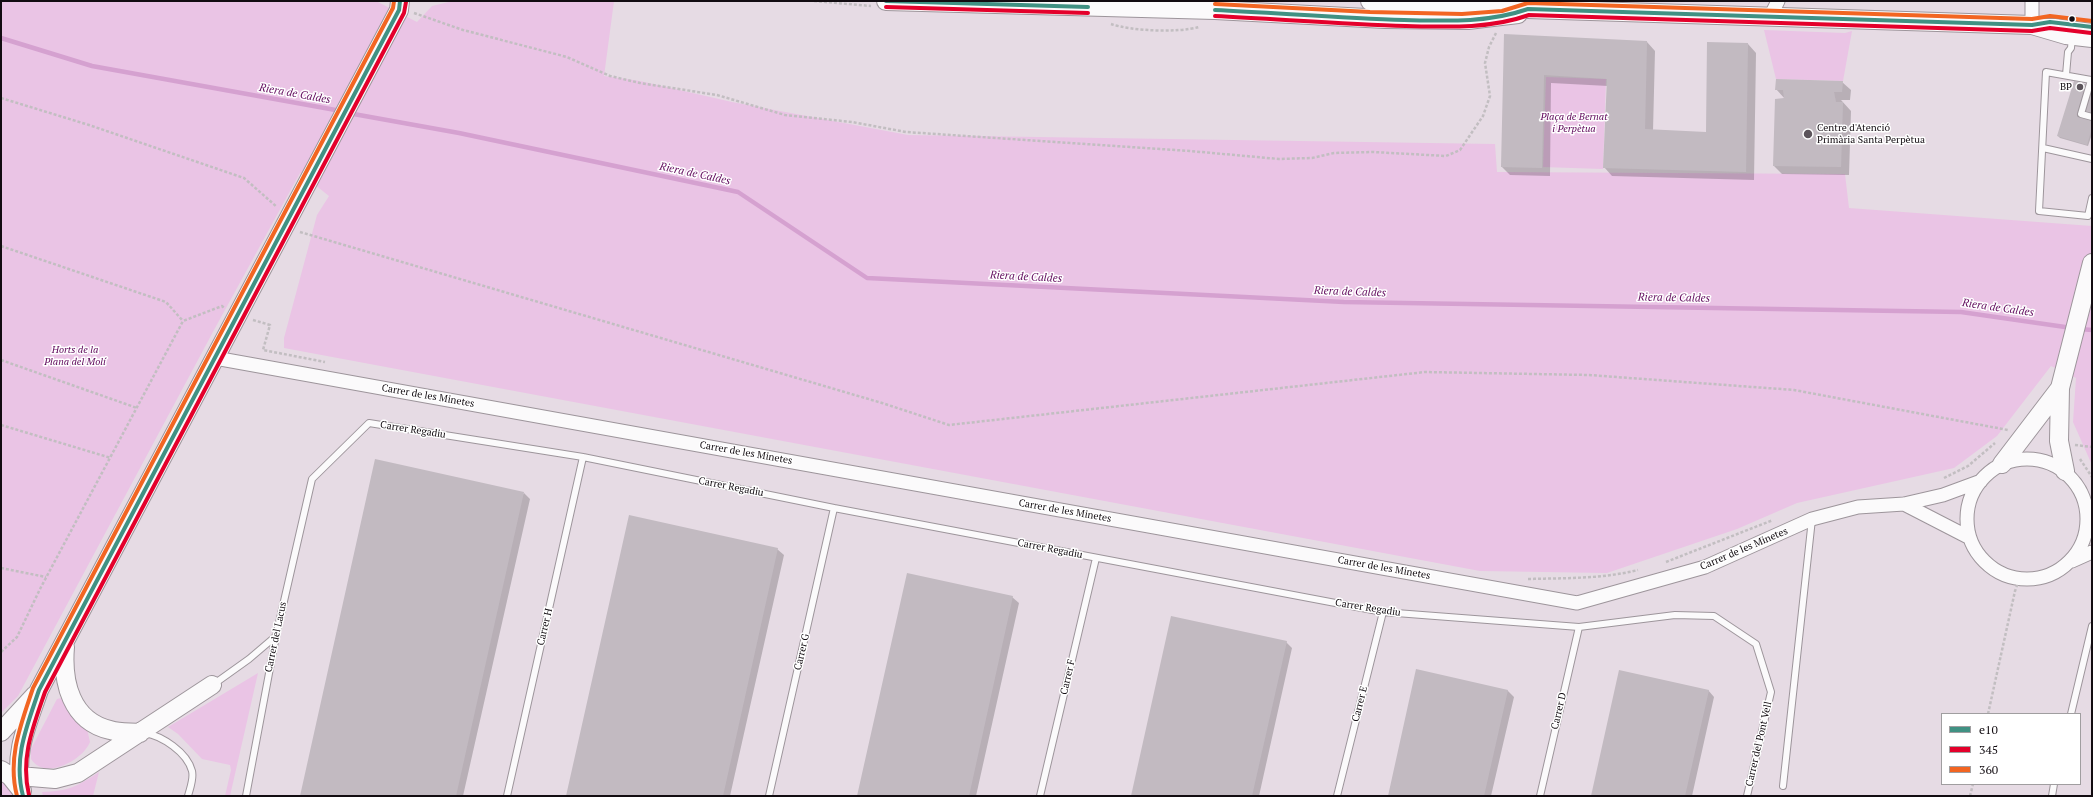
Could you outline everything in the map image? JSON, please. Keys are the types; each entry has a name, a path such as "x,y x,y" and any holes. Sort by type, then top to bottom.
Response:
{"main road":[{"path":"886,1 1215,10 1385,19 1468,20 1496,7"},
{"path":"1370,1 1496,7 1513,5 1528,9 2032,26 2073,36 2092,38"},
{"path":"212,685 78,773 55,779 15,782 21,746 40,690 190,409 215,358 289,219 407,6"},
{"path":"2064,471 2059,441 2062,381 2092,263"},
{"path":"2002,464 2026,434 2062,381"},
{"path":"65,641 63,664 65,682 78,710 87,720 111,731 140,733"},
{"path":"1,732 40,690"}],"street":[{"path":"1770,17 1778,1"},
{"path":"2032,1 2032,26"},
{"name":"Carrer de les Minetes","path":"215,358 1577,603 1704,567 1812,519 1858,507 1904,504 1943,495 1981,481"},
{"path":"2072,561 2080,550 2086,536 2088,523 2088,498 2064,471 2035,459 2018,460 2002,464 1981,481 1971,499 1967,518 1970,538 1979,555 1992,569 2010,578 2019,580 2034,580 2048,576 2060,570 2072,561 2092,552"},
{"path":"1904,504 1970,538"}],"lane":[{"path":"2032,26 2050,22 2092,27"},
{"path":"2066,75 2068,52 2071,48 2073,36"},
{"path":"2092,117 2081,114 2090,80 2046,72 2039,211 2088,216 2092,198"},
{"path":"2043,148 2092,159"},
{"name":"Carrer Regadiu","path":"312,479 369,423 583,457 834,508 1383,612 1579,627 1675,615 1714,616 1756,644 1771,692"},
{"name":"Carrer H","path":"507,796 583,457"},
{"name":"Carrer del Lacus","path":"246,796 276,636 312,479"},
{"name":"Carrer G","path":"770,796 834,508"},
{"path":"1783,786 1812,519"},
{"name":"Carrer F","path":"1040,796 1096,558"},
{"name":"Carrer E","path":"1337,796 1383,612"},
{"path":"2071,713 2092,626"},
{"name":"Carrer D","path":"1540,796 1579,627"},
{"path":"212,685 249,659 276,636"},
{"name":"Carrer del Pont Vell","path":"1747,796 1771,692"},
{"path":"140,733 152,734 163,740 182,755 189,764 192,772 188,796"},
{"path":"2052,796 2054,785"}],"path":[{"path":"407,6 462,30 567,57 610,76 640,83 717,96 785,115 852,122 906,132 1190,150 1279,159 1312,158 1334,154 1373,152 1446,156 1460,150 1483,116 1490,96 1485,63 1496,7"},
{"path":"1,98 89,125 244,178 289,219 874,400 948,425 1425,372 1588,375 1794,390 2026,434"},
{"path":"1,246 166,302 183,320"},
{"path":"1,652 17,637 46,577 111,458 183,320 222,306"},
{"path":"238,316 270,325 263,350 326,362"},
{"path":"1,360 137,408"},
{"path":"1,425 111,458"},
{"path":"2003,435 2008,430"},
{"path":"1941,480 1968,466 1998,440"},
{"path":"2092,447 2073,444 2092,477"},
{"path":"1658,564 1774,519"},
{"path":"1,568 46,577"},
{"path":"1525,579 1578,578 1620,574 1643,568"},
{"path":"1988,713 2015,591 2019,580"},
{"path":"1970,796 1973,785"}],"green space":[{"name":"Horts de la Plana del Molí","path":"1,1 376,1 417,22 432,6 453,1 614,1 604,76 640,81 732,102 908,135 1495,144 1497,172 1845,174 1849,208 2092,226 2092,465 2073,422 2076,378 2051,366 1997,436 1954,468 1797,503 1737,529 1607,573 1480,571 284,348 284,338 317,215 329,196 300,173 18,696 1,713"},
{"path":"1764,30 1845,33 1852,31 1843,81 1776,79"},
{"name":"Plaça de Bernat i Perpètua","path":"1546,77 1606,79 1603,169 1543,167"},
{"path":"258,673 230,796 225,796 231,770 230,765 202,759 178,734 168,727"},
{"path":"61,698 70,713 87,729 90,742 86,749 72,761 63,766 45,768 37,765 31,759 31,749 57,699"},
{"path":"1,770 23,796 1,796"},
{"path":"99,772 93,796 43,796 42,792 59,791 72,787"}],"building":[{"path":"1504,34 1647,41 1645,129 1706,132 1707,42 1748,43 1746,172 1603,168 1607,79 1544,75 1542,168 1501,167"},
{"name":"Centre d'Atenció Primària Santa Perpètua","path":"1776,79 1843,81 1842,92 1834,92 1836,102 1843,102 1841,167 1773,166 1775,99 1784,98 1783,90 1775,90"},
{"path":"2074,81 2092,86 2092,128 2087,145 2057,136"},
{"path":"375,459 524,492 456,796 300,796"},
{"path":"629,515 778,548 723,796 566,796"},
{"path":"907,573 1013,596 969,796 857,796"},
{"path":"1171,616 1287,641 1252,796 1131,796"},
{"path":"1416,669 1508,690 1484,796 1388,796"},
{"path":"1619,670 1709,690 1685,796 1591,796"}],"waterway":[{"name":"Riera de Caldes","path":"1,38 92,66 341,111"},
{"name":"Riera de Caldes","path":"348,113 459,133 738,192 867,278 1344,302 1961,312 2072,328"},
{"name":"Riera de Caldes","path":"2080,329 2092,330"}],"transit line":[{"name":"360","path":"17,796 14,782 17,741 33,688 393,8 394,1"},
{"name":"e10","path":"23,796 20,782 21,755 26,729 39,690 399,10 400,1"},
{"name":"e10","path":"886,1 1088,7"},
{"name":"345","path":"29,795 26,768 27,755 32,730 45,692 404,13 406,2"},
{"name":"360","path":"1215,4 1370,12 1462,14 1502,11 1528,3 2032,19 2050,16 2092,21"},
{"name":"345","path":"886,7 1088,13"},
{"name":"e10","path":"1215,10 1380,19 1451,21 1498,17 1528,9 2032,25 2050,22 2092,27"},
{"name":"345","path":"1215,16 1382,25 1453,27 1499,23 1529,15 2032,31 2050,28 2091,33"}],"place":[{"name":"BP","path":"2080,87"},
{"name":"Centre d'Atenció Primària Santa Perpètua","path":"1808,134"}]}
